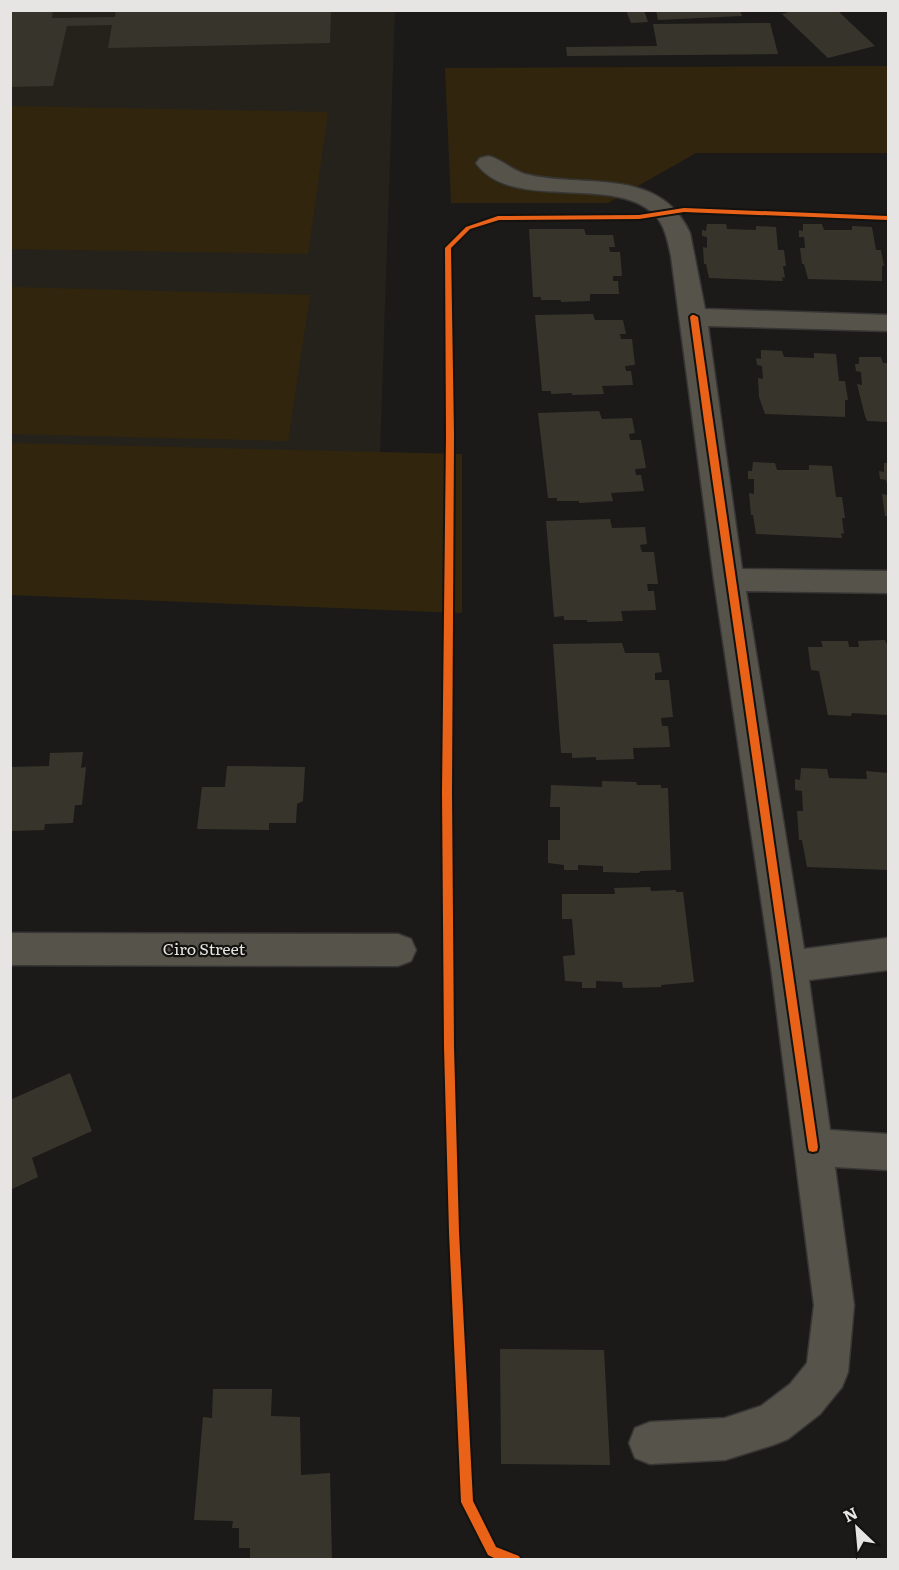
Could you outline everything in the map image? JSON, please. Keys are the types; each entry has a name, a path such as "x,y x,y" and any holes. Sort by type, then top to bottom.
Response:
{"street":[{"path":"488,163 501,173 525,182 627,192 659,208 672,221 678,235 694,317 729,580 789,967 834,1305 826,1372 805,1399 773,1424 725,1439 650,1443"},
{"path":"694,317 888,323"},
{"path":"729,580 888,582"},
{"name":"Ciro Street","path":"10,949 398,950"},
{"path":"789,967 888,954"},
{"path":"813,1147 888,1152"}],"shaded area":[{"path":"11,11 395,11 378,515 11,515"},
{"path":"888,66 888,153 696,153 608,203 451,203 445,68"},
{"path":"11,106 328,112 308,254 11,249"},
{"path":"11,287 310,295 288,441 11,434"},
{"path":"11,443 462,454 462,613 11,595"}],"building":[{"path":"10,10 53,10 52,18 115,17 116,10 331,10 330,43 108,48 112,25 67,26 53,86 10,87"},
{"path":"626,10 644,10 648,22 631,23"},
{"path":"656,10 740,10 742,16 658,20"},
{"path":"795,10 837,10 875,46 828,58 782,14"},
{"path":"770,23 778,54 567,56 566,47 657,46 653,24"},
{"path":"707,224 726,224 727,229 756,230 756,226 776,227 778,250 784,250 786,266 783,266 785,278 782,277 783,281 709,278 706,264 704,264 703,247 707,248 707,237 702,236 702,230 706,231"},
{"path":"803,224 822,224 824,230 852,230 852,226 872,227 876,250 881,250 884,266 882,266 882,281 808,279 804,264 802,264 800,248 805,248 804,237 799,237 799,230 803,231"},
{"path":"529,229 584,229 586,235 613,235 615,247 609,247 610,252 620,252 622,276 613,276 613,281 618,281 619,294 590,294 590,301 561,302 561,300 541,300 541,297 533,297"},
{"path":"593,314 595,320 623,320 626,334 620,334 621,339 632,339 635,365 625,366 626,371 631,371 633,385 602,386 604,394 551,394 551,391 542,391 535,315"},
{"path":"761,350 782,351 784,357 814,358 814,353 836,354 839,381 845,381 848,400 845,400 845,417 765,414 759,397 758,378 763,379 762,366 757,365 756,358 761,359"},
{"path":"859,357 881,357 883,363 888,363 888,422 867,421 857,384 862,385 861,372 856,371 855,364 859,364"},
{"path":"599,411 602,419 632,418 635,433 629,434 630,440 641,440 646,468 635,469 636,475 641,475 644,491 611,493 613,501 579,503 579,501 557,501 557,498 548,498 538,413"},
{"path":"753,462 775,463 777,470 809,470 809,465 832,466 836,497 842,497 845,518 842,518 844,534 841,533 842,538 756,534 749,493 754,494 754,479 748,479 748,471 752,471"},
{"path":"884,463 888,463 888,490 886,480 880,479 879,471 884,472"},
{"path":"882,494 888,495 888,516 885,516"},
{"path":"610,519 612,528 645,527 647,544 640,545 642,552 654,552 658,584 647,584 648,591 654,591 656,610 621,611 623,621 587,622 587,620 564,620 564,616 554,617 546,521"},
{"path":"885,640 888,647 888,715 852,713 851,716 828,715 819,671 811,670 808,647 823,647 821,641 848,641 849,647 859,647 858,641"},
{"path":"622,643 625,653 659,653 662,672 655,673 655,680 669,680 673,717 661,718 662,726 668,726 670,747 633,748 634,759 596,760 596,757 572,758 572,753 561,753 553,644"},
{"path":"83,752 81,768 86,767 82,805 75,805 73,823 45,824 44,830 10,831 10,767 49,766 50,753"},
{"path":"227,766 305,767 303,801 297,804 296,823 269,823 269,830 197,829 202,787 225,787"},
{"path":"801,768 827,769 829,778 867,779 866,771 888,773 888,870 807,867 802,840 799,840 797,811 803,811 802,791 795,790 795,779 800,780"},
{"path":"602,781 636,782 637,785 661,785 661,788 668,788 671,870 640,871 639,873 603,872 603,866 578,865 578,870 564,870 564,865 548,863 548,840 560,840 560,807 550,807 551,785 602,787"},
{"path":"650,887 651,891 683,892 694,982 661,985 661,987 623,988 622,982 596,981 596,988 582,988 582,982 565,981 563,956 575,955 572,919 562,919 562,894 615,894 614,888"},
{"path":"70,1073 92,1131 32,1158 38,1177 10,1190 10,1100"},
{"path":"500,1349 604,1350 610,1465 501,1464"},
{"path":"213,1389 272,1389 271,1416 300,1417 301,1475 330,1473 332,1560 250,1560 250,1548 239,1548 239,1528 232,1528 233,1521 194,1520 203,1417 212,1418"}],"cycle path":[{"path":"515,1560 492,1551 467,1502 454,1232 449,1047 448,248 468,228 498,218 639,217 684,210 888,218"},
{"path":"694,317 813,1147"}]}
